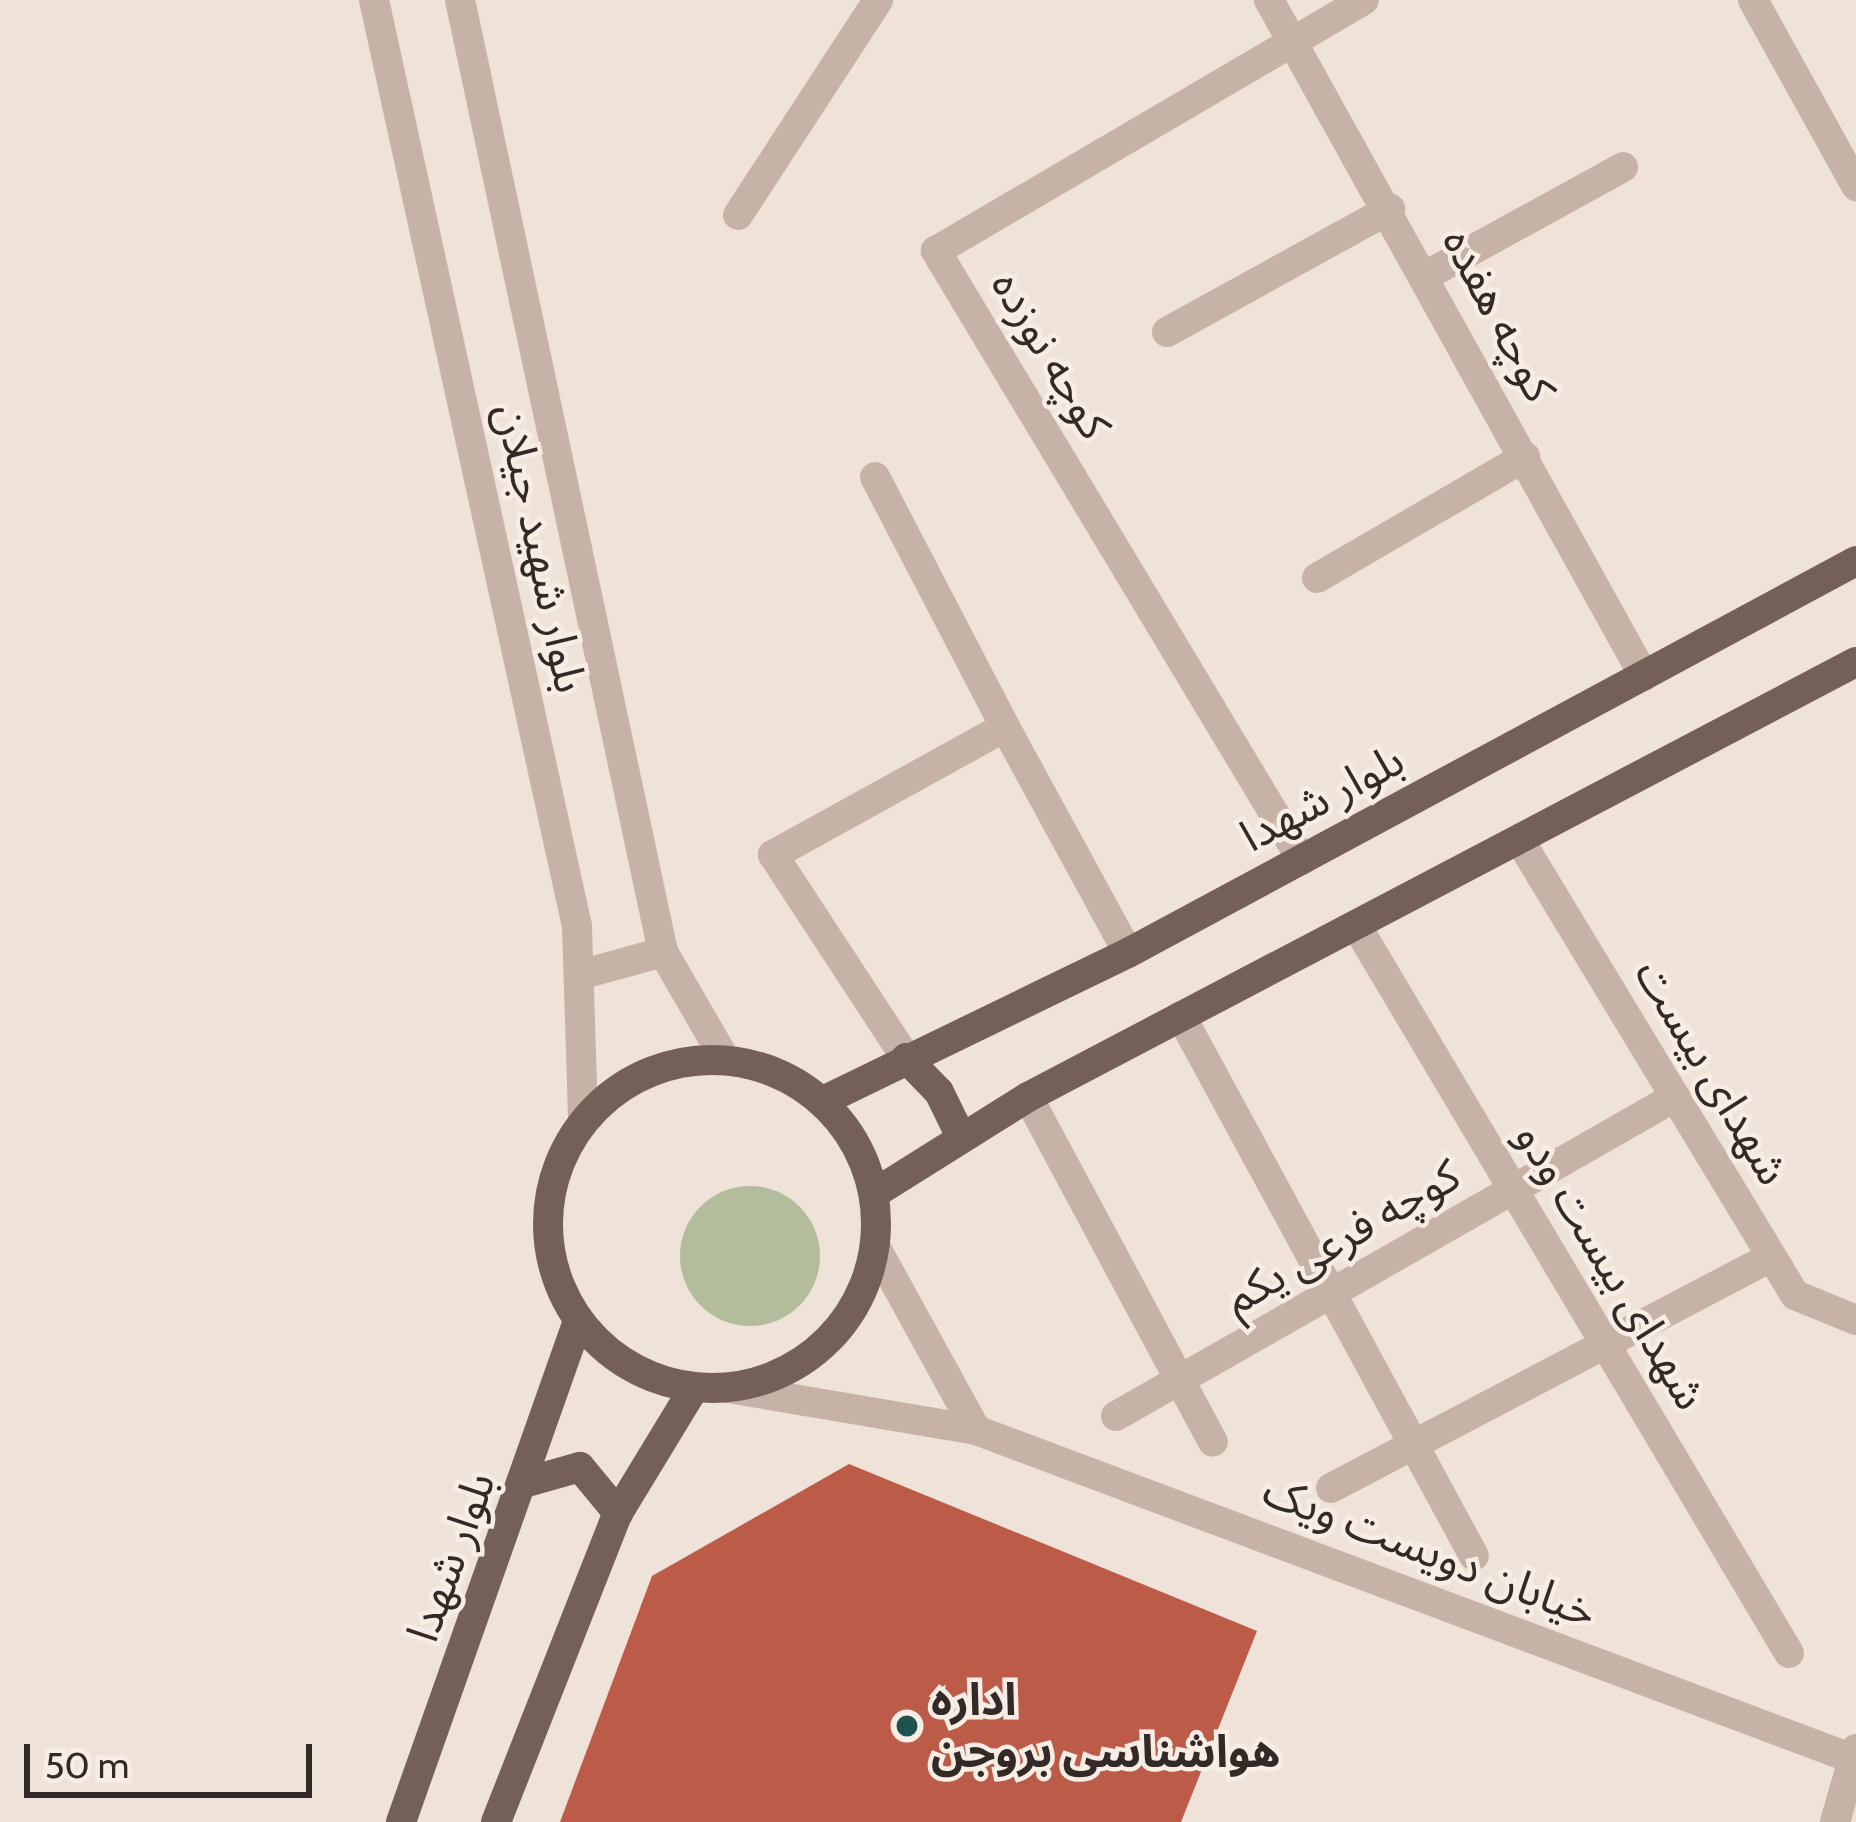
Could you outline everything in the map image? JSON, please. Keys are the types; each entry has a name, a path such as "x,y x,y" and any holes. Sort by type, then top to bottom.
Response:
{"main road":[{"name":"بلوار شهدا","path":"823,1101 1128,953 1856,561"},
{"path":"875,1193 1028,1097 1856,662"},
{"path":"906,1058 961,1137"},
{"path":"724,1059 777,1072 823,1101 857,1143 875,1193 876,1248 859,1300 826,1343 781,1374 728,1388 694,1388 615,1358 578,1321 554,1274 546,1219 557,1166 583,1120 623,1085 724,1059"},
{"name":"بلوار شهدا","path":"401,1822 527,1482 578,1321"},
{"path":"496,1822 619,1513 694,1388"},
{"path":"527,1482 580,1468 619,1513"}],"street":[{"name":"بلوار شهید جیلان","path":"374,0 583,974 583,1120"},
{"name":"بلوار شهید جیلان","path":"460,0 663,952 724,1059"},
{"path":"738,215 878,0"},
{"name":"کوچه هفده","path":"1269,0 1390,209 1644,676"},
{"path":"1291,39 1364,0"},
{"path":"1753,0 1856,186"},
{"name":"کوچه نوزده","path":"1291,39 936,251 1302,860"},
{"path":"1425,276 1623,166"},
{"path":"1167,332 1390,209"},
{"path":"1317,578 1525,457"},
{"path":"875,477 1128,953"},
{"path":"906,1058 773,854 1005,727"},
{"name":"شهدای بیست","path":"1519,839 1796,1295 1856,1320"},
{"name":"شهدای بیست ودو","path":"1356,925 1789,1653"},
{"path":"583,974 663,952"},
{"path":"1181,1016 1474,1556"},
{"path":"1028,1097 1213,1442"},
{"name":"کوچه فرعی یکم","path":"1116,1417 1675,1097"},
{"path":"876,1248 976,1430"},
{"path":"1331,1488 1417,1448 1771,1257"},
{"name":"خیابان دویست ویک","path":"728,1388 976,1430 1855,1754"},
{"path":"1835,1822 1855,1754"}],"green space":[{"path":"750,1186 777,1192 799,1207 814,1229 820,1256 814,1283 799,1305 777,1320 750,1326 723,1320 701,1305 686,1283 680,1256 686,1229 701,1207 723,1192"}],"building":[{"name":"اداره هواشناسی بروجن","path":"849,1464 1257,1631 1181,1822 560,1822 652,1576"}],"place":[{"name":"اداره هواشناسی بروجن","path":"907,1726"}]}
